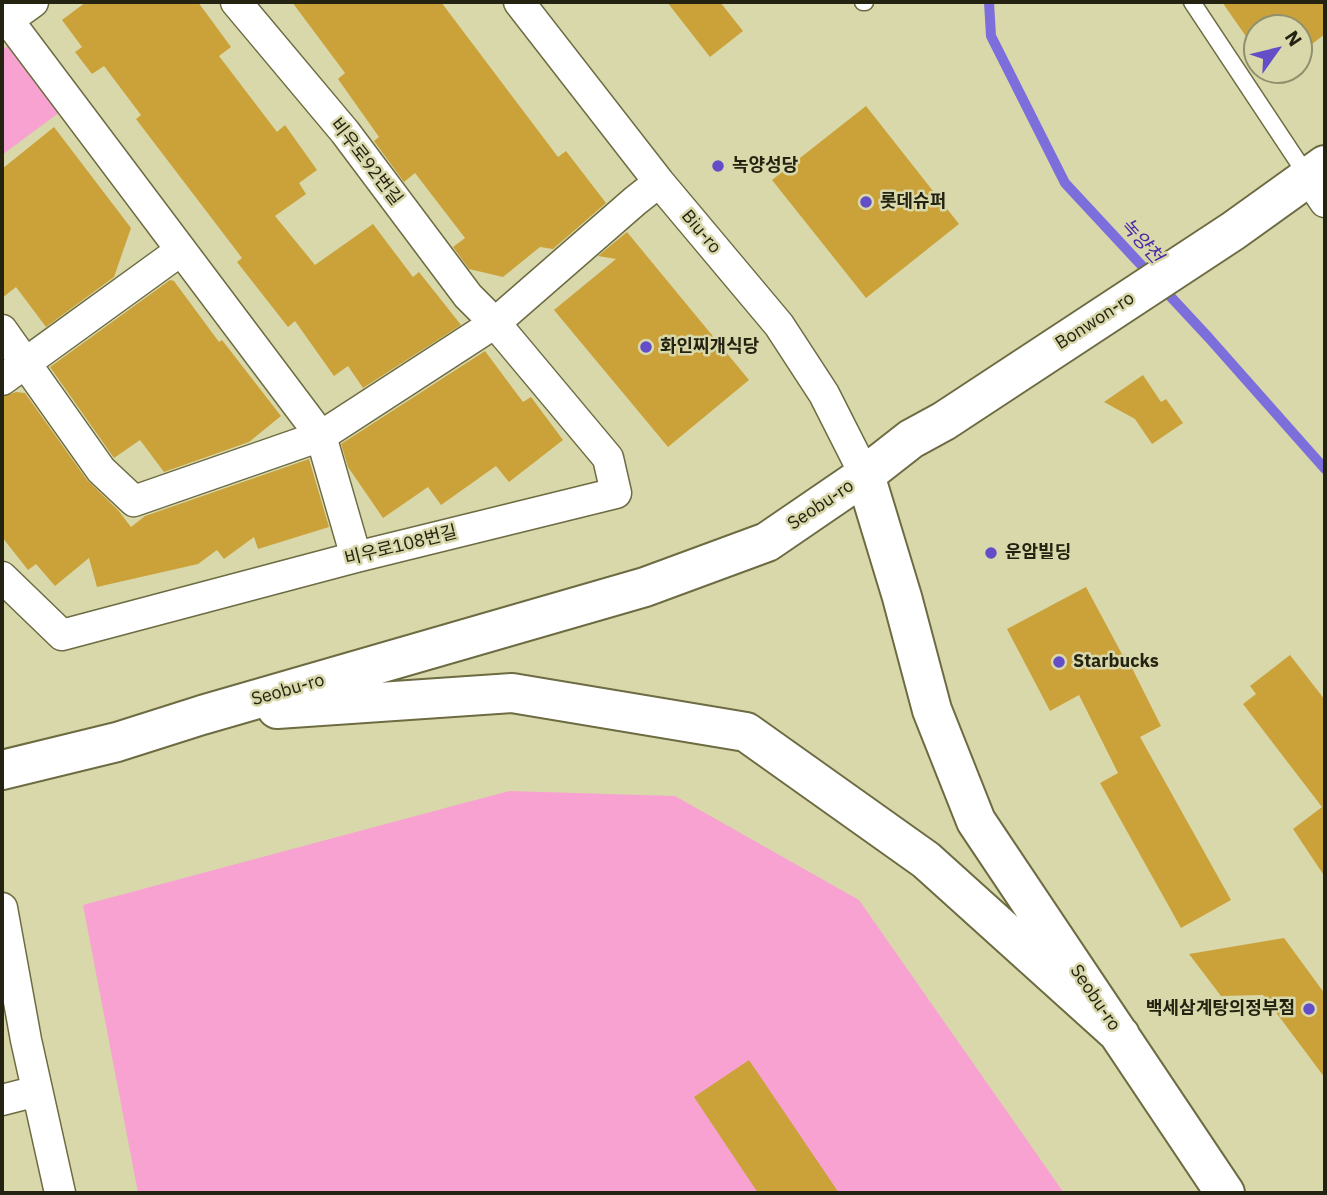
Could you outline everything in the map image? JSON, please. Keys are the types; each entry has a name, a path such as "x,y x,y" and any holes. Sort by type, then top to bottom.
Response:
{"street":[{"path":"33,2 5,16 321,436 356,557"},
{"name":"비우로92번길","path":"236,2 345,132 468,296 495,323"},
{"name":"Biu-ro","path":"519,2 659,183 779,325 824,394 865,475"},
{"name":"Bonwon-ro","path":"865,475 911,439 944,421 1233,231 1320,181"},
{"path":"2,330 13,372 101,470 134,501 321,436 495,323 659,183"},
{"path":"13,372 180,251"},
{"name":"비우로108번길","path":"2,576 62,635 356,557 616,493 608,458 495,323"},
{"name":"Seobu-ro","path":"5,766 117,742 645,587 768,542 865,475 902,597 932,710 976,821 1225,1193"},
{"path":"202,715 512,693 746,732 926,860 1120,1035"},
{"path":"2,908 37,1091 60,1193"},
{"path":"2,1100 37,1091"}],"lane":[{"path":"1192,2 1320,181"}],"shaded area":[{"path":"12,42 64,109 2,155 2,50"},
{"path":"509,791 675,796 859,900 1064,1193 138,1193 83,905"}],"building":[{"path":"86,2 198,2 231,47 219,56 277,132 285,125 317,170 299,183 306,194 275,216 315,265 373,224 413,277 419,272 461,325 363,388 348,366 334,376 295,321 288,327 237,262 242,258 136,119 141,115 104,66 92,74 75,52 82,47 62,20"},
{"path":"292,2 441,2 558,157 566,151 606,203 553,249 540,247 503,277 469,269 453,247 465,238 415,173 404,182 374,141 379,137 338,79 345,73"},
{"path":"667,2 720,2 743,31 710,57"},
{"path":"1222,2 1325,2 1325,34 1313,43 1313,14 1243,14 1243,32"},
{"name":"롯데슈퍼","path":"866,106 959,224 866,298 772,180"},
{"path":"54,127 131,228 114,277 46,327 16,287 2,298 2,169"},
{"path":"627,232 749,380 668,447 554,310 616,259 598,256"},
{"path":"170,280 174,281 219,342 222,340 281,416 249,442 164,472 140,440 114,458 50,367"},
{"path":"485,351 523,402 531,397 563,440 509,482 496,466 441,505 428,487 383,518 348,467 341,444"},
{"path":"1143,375 1161,402 1166,399 1183,423 1152,444 1135,419 1104,402"},
{"path":"16,392 25,393 87,480 118,510 131,527 145,516 309,459 329,527 258,549 254,537 224,559 217,550 198,564 97,587 89,558 55,586 36,564 28,570 2,537 2,397"},
{"path":"1086,587 1123,656 1125,654 1161,726 1140,737 1231,900 1181,928 1100,783 1118,773 1079,695 1050,711 1007,629"},
{"path":"1290,655 1325,700 1325,877 1293,829 1322,807 1243,704 1256,694 1250,686"},
{"path":"1284,938 1325,994 1325,1078 1263,995 1221,996 1189,954"},
{"path":"749,1060 839,1193 758,1193 694,1097"}],"waterway":[{"name":"녹양천","path":"989,2 991,36 1065,183 1209,338 1325,469"}],"place":[{"name":"녹양성당","path":"718,166"},
{"name":"롯데슈퍼","path":"866,202"},
{"name":"화인찌개식당","path":"646,347"},
{"name":"운암빌딩","path":"991,553"},
{"name":"Starbucks","path":"1059,662"},
{"name":"백세삼계탕의정부점","path":"1309,1009"}]}
